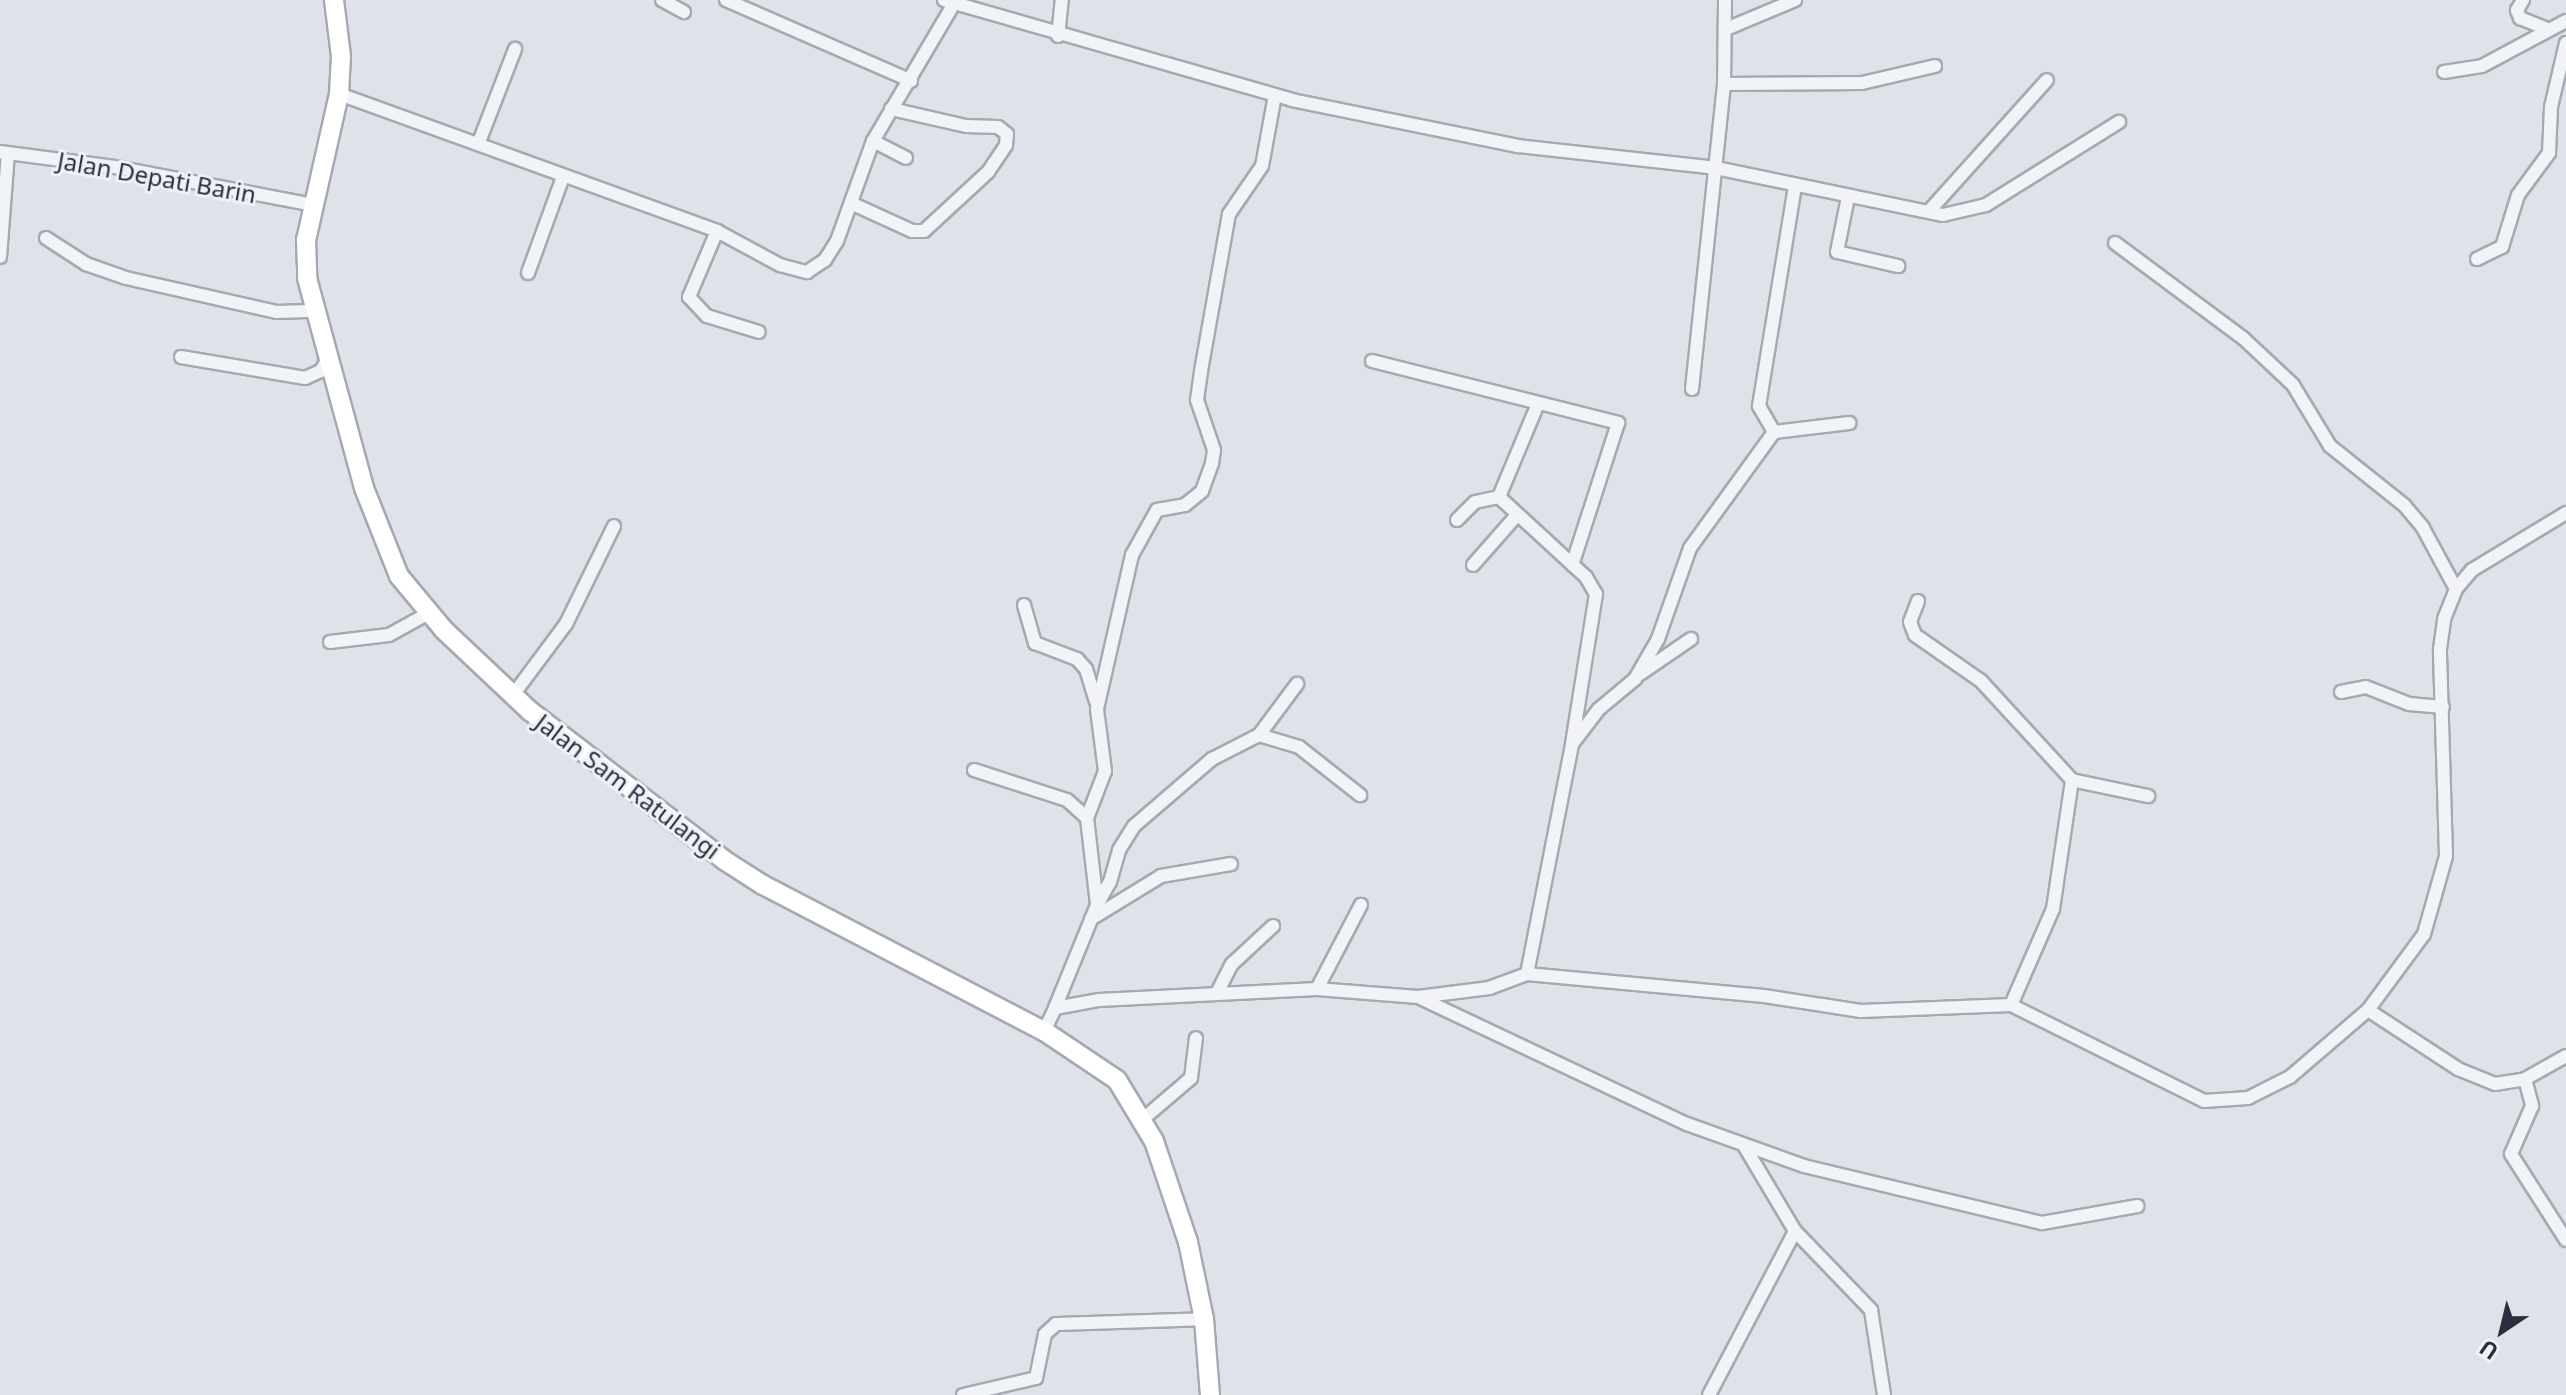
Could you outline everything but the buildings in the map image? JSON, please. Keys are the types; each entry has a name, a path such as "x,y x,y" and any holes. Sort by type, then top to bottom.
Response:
{"street":[{"name":"Jalan Sam Ratulangi","path":"334,0 341,56 339,94 306,240 315,311 327,360 364,488 399,576 429,613 513,695 593,764 763,885 1044,1031 1117,1080 1143,1119 1188,1242 1204,1319 1210,1395"},
{"path":"662,0 684,12"},
{"path":"726,0 911,81"},
{"path":"1058,36 1062,0"},
{"path":"1692,389 1724,84 1725,0"},
{"path":"1726,29 1795,0"},
{"path":"2523,0 2518,16 2547,29"},
{"path":"339,94 479,142 563,177 717,231 780,265 807,272 825,260 853,204 873,141 911,81 948,2 1058,36 1275,95 1518,146 1716,168 1943,215 1986,205 2119,122"},
{"path":"2444,72 2482,66 2566,21"},
{"path":"2477,259 2502,247 2518,195 2549,153 2551,107 2566,43"},
{"path":"479,142 515,49"},
{"path":"1724,84 1862,83 1935,66"},
{"path":"1929,211 2047,80"},
{"path":"1097,709 1137,543 1157,510 1194,499 1209,475 1214,450 1198,410 1201,371 1229,214 1262,166 1275,95"},
{"path":"853,204 912,231 924,231 988,172 1006,145 1007,134 998,127 966,126 891,109"},
{"path":"873,141 906,158"},
{"path":"0,257 4,152"},
{"name":"Jalan Depati Barin","path":"4,152 115,167 314,205"},
{"path":"528,273 563,177"},
{"path":"1774,432 1759,406 1795,185"},
{"path":"1848,197 1837,252 1898,266"},
{"path":"717,231 689,297 707,316 759,332"},
{"path":"46,238 86,264 126,278 277,312 315,311"},
{"path":"2115,243 2243,338 2293,385 2330,446 2404,505 2423,528 2456,589"},
{"path":"181,357 305,378 321,371 327,360"},
{"path":"1372,361 1537,406 1618,423 1572,565"},
{"path":"1499,497 1537,406"},
{"path":"1635,679 1658,639 1690,548 1774,432 1849,423"},
{"path":"1499,497 1572,565 1596,594 1572,744 1527,974"},
{"path":"1457,520 1478,500 1499,497"},
{"path":"1055,1008 1099,1000 1317,989 1418,997 1489,988 1527,974 1764,996 1861,1011 2011,1005 2128,1068 2204,1101 2223,1103 2266,1091 2290,1077 2368,1010 2424,934 2436,901 2446,840 2441,635 2456,589 2485,560 2566,513"},
{"path":"1473,565 1517,515"},
{"path":"513,695 566,624 614,526"},
{"path":"1918,601 1910,622 1915,635 1981,681 2072,780 2148,796"},
{"path":"1024,605 1035,643 1062,651 1086,669 1097,709 1105,771 1087,818 1097,905"},
{"path":"330,642 389,635 429,613"},
{"path":"1572,744 1599,709 1691,639"},
{"path":"1044,1031 1088,921 1110,882 1119,850 1134,826 1212,759 1259,735 1297,684"},
{"path":"2341,692 2366,687 2409,704 2443,707"},
{"path":"1259,735 1299,747 1360,795"},
{"path":"974,770 1067,800 1087,818"},
{"path":"2011,1005 2053,909 2072,780"},
{"path":"1088,921 1161,876 1231,864"},
{"path":"1317,989 1361,905"},
{"path":"1217,993 1232,964 1273,926"},
{"path":"1418,997 1745,1147 2028,1221 2059,1221 2137,1206"},
{"path":"2368,1010 2479,1080 2510,1084 2566,1056"},
{"path":"1143,1119 1191,1078 1196,1038"},
{"path":"2525,1079 2532,1106 2511,1154 2566,1240"},
{"path":"1745,1147 1795,1231 1871,1310 1884,1395"},
{"path":"1709,1395 1795,1231"},
{"path":"963,1395 1036,1378 1045,1334 1056,1324 1204,1319"}]}
